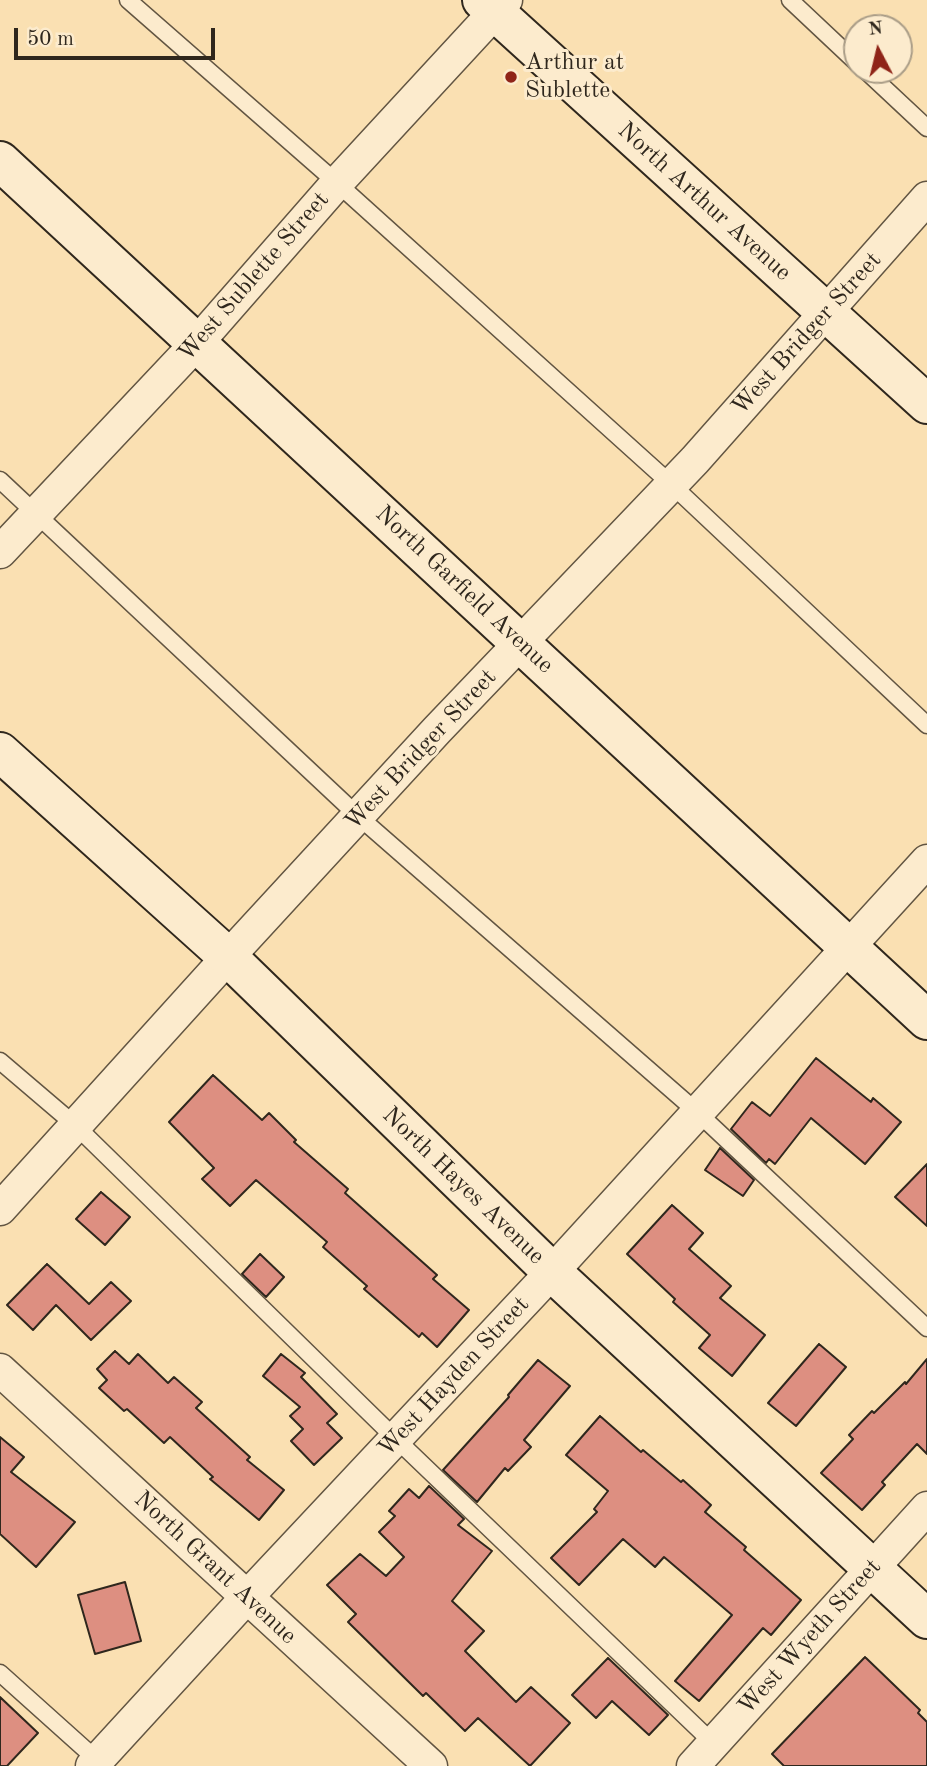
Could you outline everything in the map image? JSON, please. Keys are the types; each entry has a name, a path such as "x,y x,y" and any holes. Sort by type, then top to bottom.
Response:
{"street":[{"name":"West Sublette Street","path":"0,552 197,344 494,4"},
{"name":"North Arthur Avenue","path":"494,4 927,404"},
{"name":"North Garfield Avenue","path":"0,161 927,1020"},
{"name":"West Bridger Street","path":"0,1209 228,957 520,643 672,485 927,198"},
{"name":"North Hayes Avenue","path":"0,752 228,957 552,1272 927,1619"},
{"name":"West Hayden Street","path":"95,1763 552,1272 927,861"},
{"name":"North Grant Avenue","path":"0,1370 431,1766"},
{"name":"West Wyeth Street","path":"703,1755 927,1508"}],"lane":[{"path":"128,0 337,183 672,485 927,725"},
{"path":"790,0 843,49"},
{"path":"880,84 927,128"},
{"path":"0,480 359,816 697,1112 927,1328"},
{"path":"0,1060 75,1125 396,1439 703,1755"},
{"path":"0,1673 95,1763"}],"building":[{"path":"816,1058 871,1102 873,1098 901,1122 865,1164 811,1118 775,1164 769,1159 766,1163 731,1129 752,1102 770,1116"},
{"path":"213,1075 262,1120 269,1113 296,1140 294,1142 348,1189 345,1193 437,1275 433,1279 469,1310 437,1347 422,1333 419,1337 364,1289 367,1286 323,1247 327,1242 256,1180 230,1206 202,1179 214,1168 169,1122"},
{"path":"720,1148 754,1180 743,1196 705,1170"},
{"path":"927,1164 927,1226 895,1197"},
{"path":"101,1192 130,1217 105,1245 76,1219"},
{"path":"672,1205 703,1233 689,1249 731,1286 720,1298 765,1335 732,1376 699,1348 710,1335 673,1302 675,1299 627,1254"},
{"path":"260,1254 284,1277 266,1297 242,1274"},
{"path":"47,1264 89,1304 111,1282 131,1301 91,1340 56,1305 33,1330 7,1305"},
{"path":"819,1344 846,1367 796,1426 768,1403"},
{"path":"115,1351 129,1364 138,1354 168,1383 174,1377 202,1402 196,1408 250,1457 247,1460 284,1490 259,1520 210,1479 213,1477 170,1437 164,1443 99,1388 107,1380 97,1369"},
{"path":"281,1354 305,1373 301,1377 337,1414 327,1423 342,1438 314,1465 291,1441 303,1429 290,1416 300,1407 263,1376"},
{"path":"927,1359 927,1454 917,1444 882,1482 885,1485 862,1510 821,1473 853,1439 849,1435 872,1411 874,1413 905,1382 906,1384"},
{"path":"538,1360 570,1386 524,1440 531,1447 508,1471 505,1468 477,1502 443,1470 509,1397"},
{"path":"600,1416 641,1452 643,1450 681,1482 683,1480 711,1505 705,1512 801,1600 771,1635 763,1628 699,1701 675,1681 732,1615 664,1557 655,1567 623,1539 579,1585 551,1558 597,1512 594,1509 608,1491 566,1455"},
{"path":"0,1437 24,1457 11,1472 75,1522 36,1567 0,1534"},
{"path":"429,1486 464,1519 458,1525 492,1551 452,1601 484,1631 465,1651 516,1702 531,1687 570,1723 530,1766 478,1718 465,1731 426,1693 423,1696 348,1622 356,1614 327,1585 360,1554 386,1576 404,1557 379,1532 395,1516 389,1511 409,1489 419,1498"},
{"path":"125,1582 141,1641 95,1654 78,1595"},
{"path":"865,1657 920,1710 918,1713 927,1722 927,1766 784,1766 772,1754"},
{"path":"608,1658 668,1715 649,1735 612,1701 596,1718 572,1695"},
{"path":"0,1697 38,1733 7,1766 0,1766"}],"place":[{"name":"Arthur at Sublette","path":"511,77"}]}
